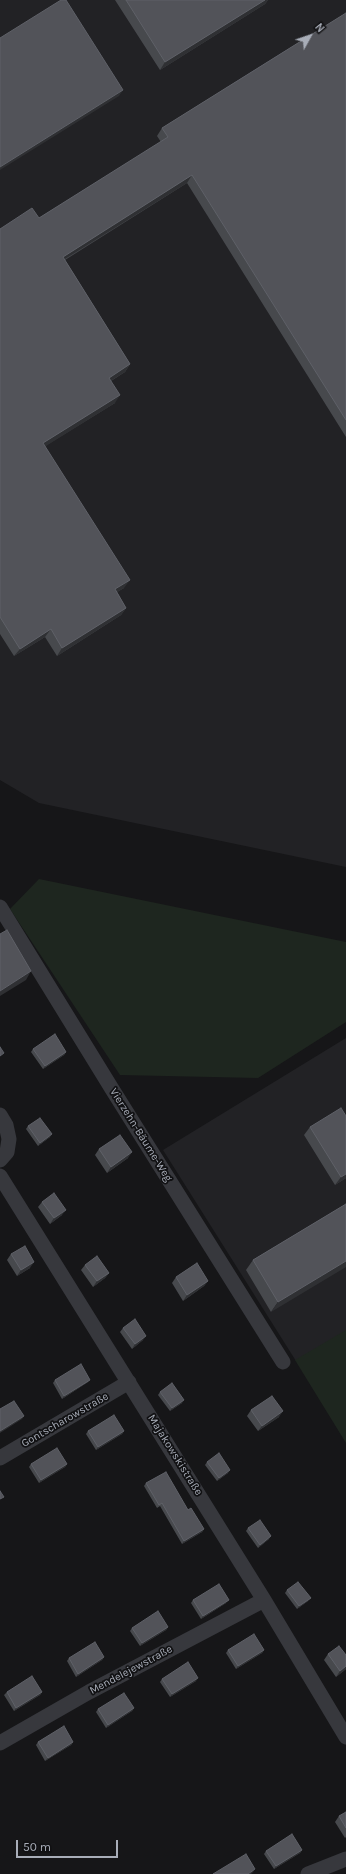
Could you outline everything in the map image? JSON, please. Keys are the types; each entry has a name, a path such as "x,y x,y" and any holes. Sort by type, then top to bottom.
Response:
{"street":[{"name":"Vierzehn-Bäume-Weg","path":"0,907 108,1083 283,1362"},
{"path":"0,1115 6,1125 9,1139 7,1152 0,1160"},
{"name":"Majakowskistraße","path":"0,1176 264,1600 346,1737"},
{"name":"Gontscharowstraße","path":"0,1458 129,1382"},
{"name":"Mendelejewstraße","path":"0,1743 89,1692 264,1600"},
{"path":"308,1874 346,1859"}],"shaded area":[{"path":"0,0 346,0 346,867 39,803 0,780"},
{"path":"39,879 346,942 346,1022 258,1078 120,1075 10,909"},
{"path":"346,1038 346,1331 296,1361 163,1150"},
{"path":"346,1330 346,1443 295,1360"}],"building":[{"path":"61,0 66,0 123,90 0,167 0,38"},
{"path":"126,0 265,0 165,62"},
{"path":"346,13 346,420 192,175 63,257 130,364 109,378 120,395 43,443 130,580 115,589 126,608 62,648 51,629 20,649 0,617 0,229 32,208 39,218 168,137 162,128"},
{"path":"7,930 31,971 0,991 0,934"},
{"path":"55,1034 66,1052 45,1066 33,1049"},
{"path":"0,1047 4,1053 0,1056"},
{"path":"341,1108 346,1116 346,1174 341,1177 310,1127"},
{"path":"40,1118 52,1134 40,1143 28,1126"},
{"path":"120,1135 132,1152 111,1167 99,1149"},
{"path":"54,1193 66,1210 54,1218 42,1202"},
{"path":"346,1204 346,1261 278,1302 253,1260"},
{"path":"25,1246 34,1262 21,1270 11,1254"},
{"path":"97,1256 109,1273 97,1281 85,1265"},
{"path":"197,1263 208,1281 187,1295 176,1277"},
{"path":"135,1319 146,1336 135,1344 123,1328"},
{"path":"81,1364 90,1380 64,1396 55,1380"},
{"path":"172,1383 184,1400 172,1408 160,1392"},
{"path":"272,1396 283,1411 262,1426 251,1410"},
{"path":"14,1401 24,1416 0,1431 0,1409"},
{"path":"114,1415 124,1431 98,1447 88,1431"},
{"path":"57,1448 67,1464 41,1480 31,1464"},
{"path":"219,1453 230,1470 219,1478 207,1462"},
{"path":"166,1472 188,1510 191,1508 204,1529 184,1541 162,1503 159,1505 146,1483"},
{"path":"0,1491 4,1497 0,1499"},
{"path":"260,1520 271,1536 260,1545 248,1528"},
{"path":"298,1582 311,1598 299,1606 287,1590"},
{"path":"219,1584 229,1600 203,1616 193,1600"},
{"path":"158,1611 168,1627 142,1643 132,1628"},
{"path":"254,1634 264,1650 238,1666 228,1650"},
{"path":"95,1642 104,1657 78,1674 69,1658"},
{"path":"339,1646 346,1655 346,1666 340,1671 328,1654"},
{"path":"188,1662 198,1678 172,1694 162,1679"},
{"path":"32,1676 42,1692 16,1708 7,1692"},
{"path":"124,1693 134,1708 108,1725 98,1709"},
{"path":"64,1726 73,1742 48,1758 38,1742"},
{"path":"346,1812 346,1828 339,1816"},
{"path":"292,1834 302,1850 276,1866 266,1851"},
{"path":"246,1854 255,1869 248,1874 213,1874"}]}
